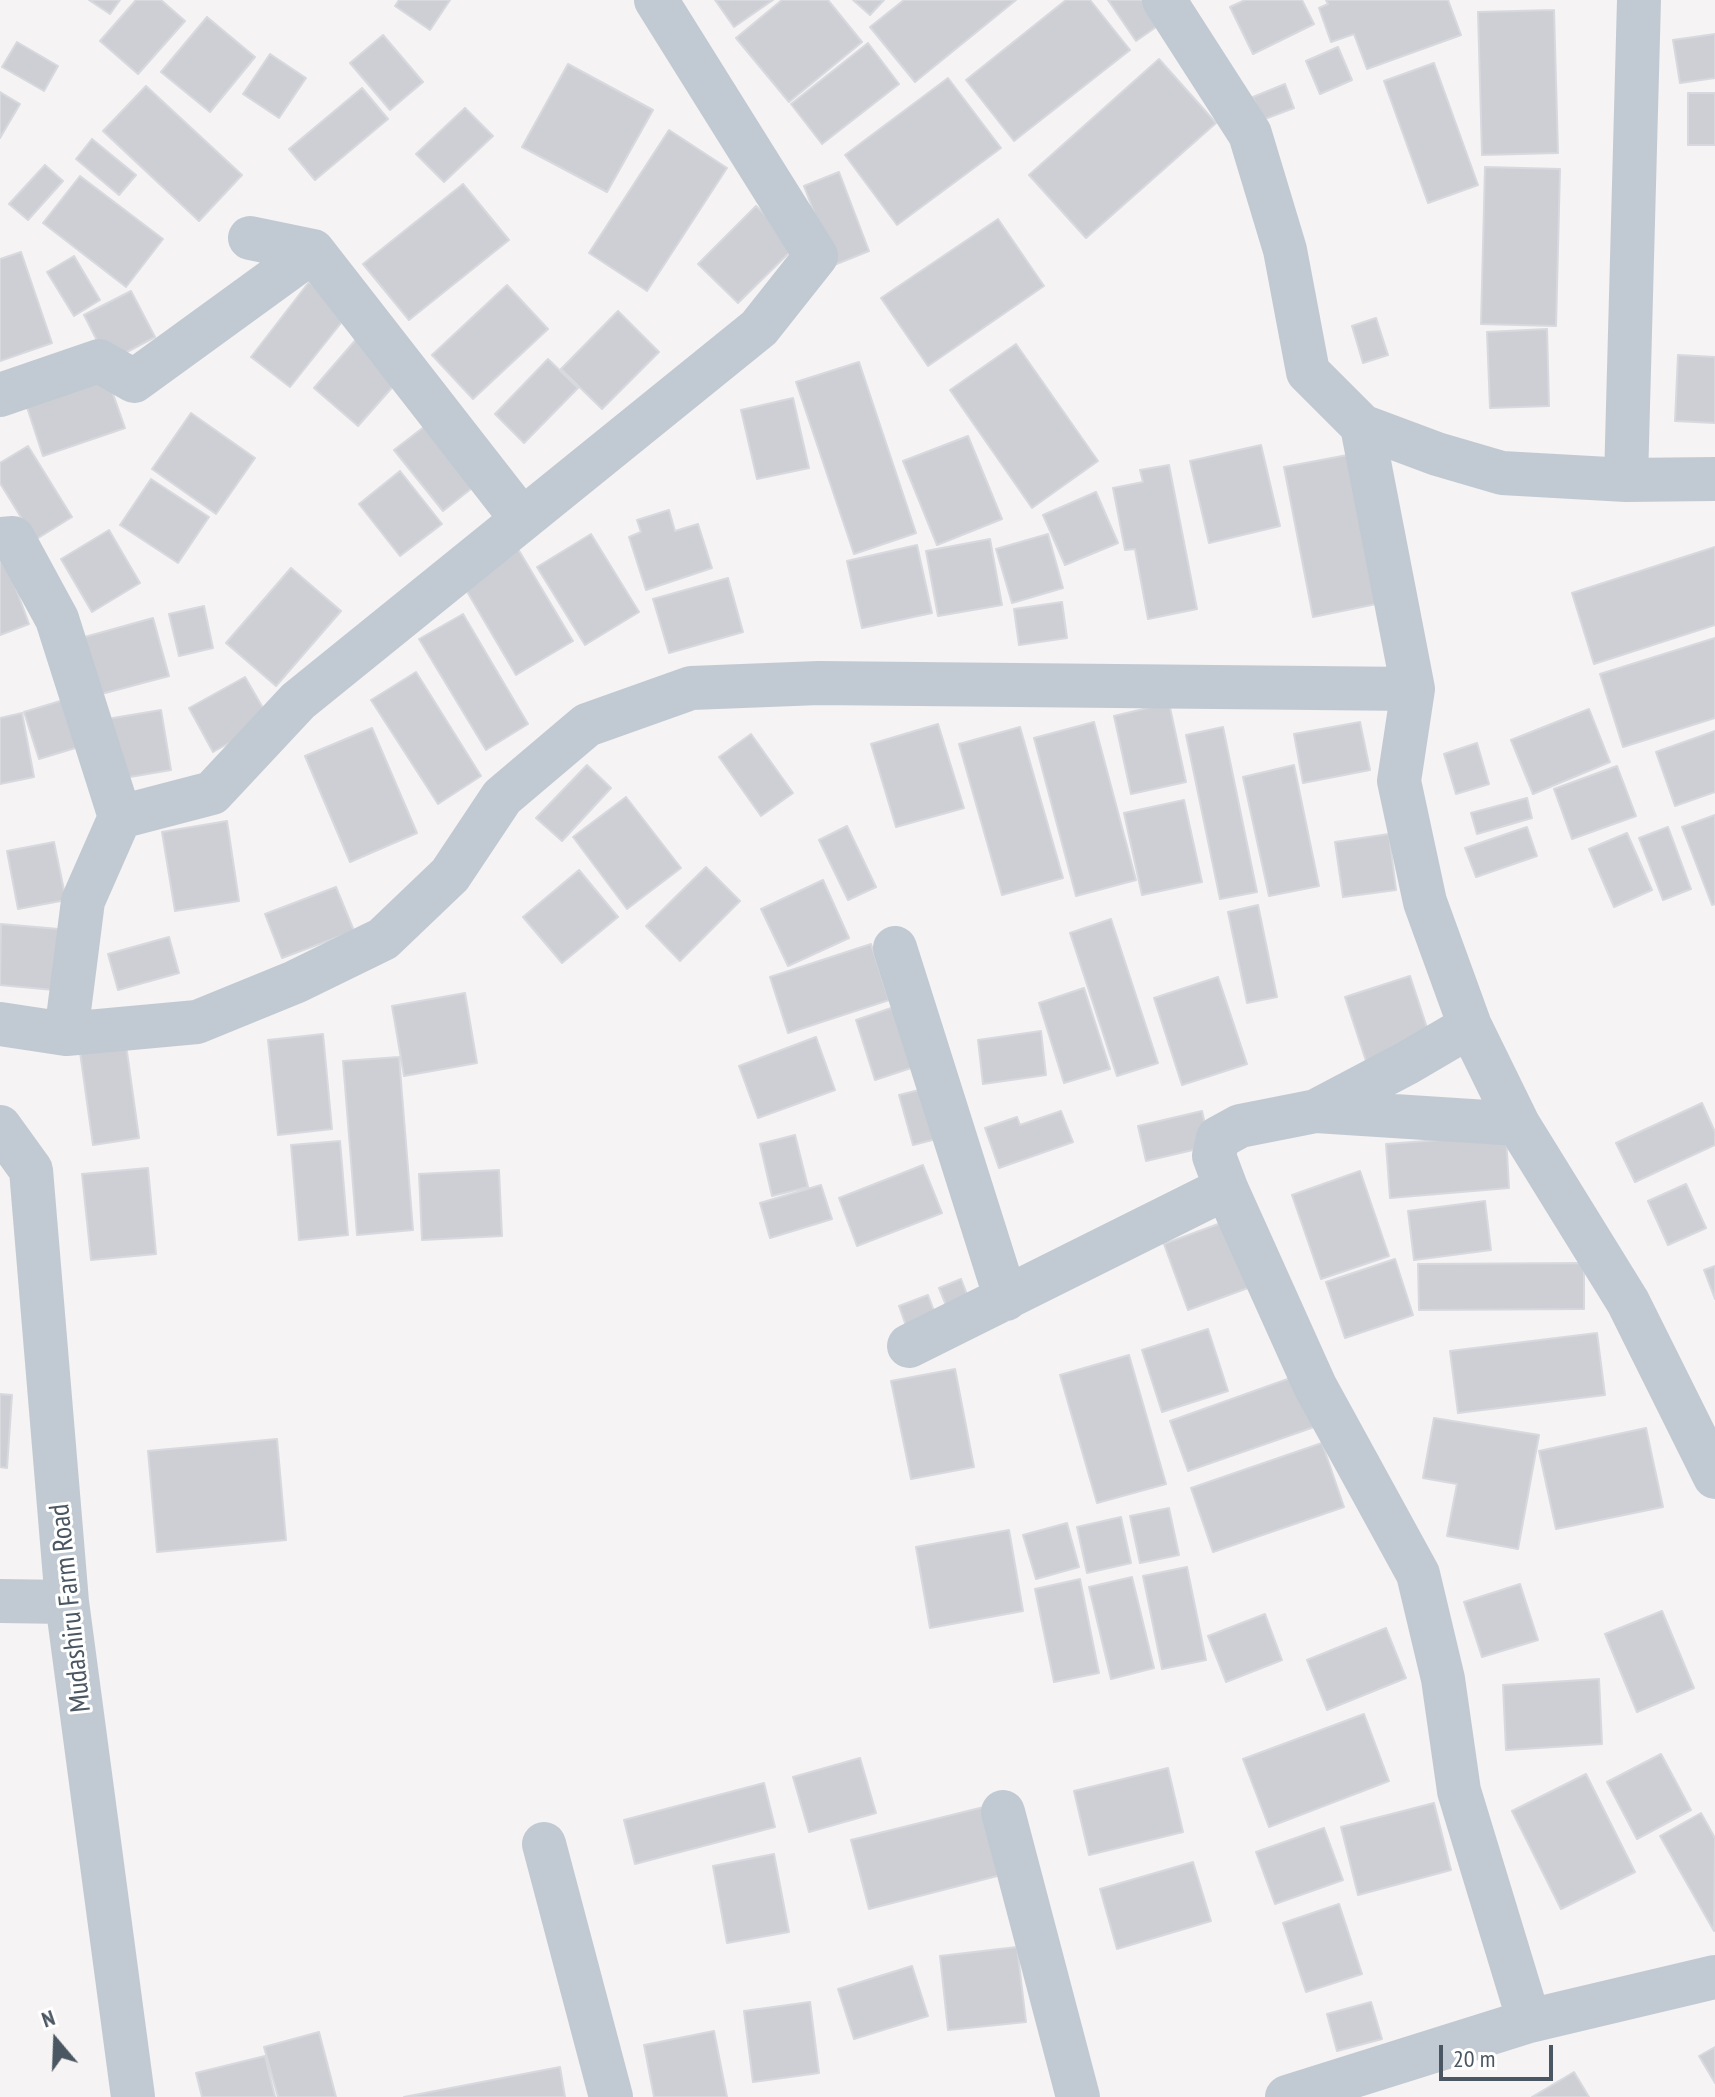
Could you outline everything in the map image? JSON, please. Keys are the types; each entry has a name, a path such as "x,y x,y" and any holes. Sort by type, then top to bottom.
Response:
{"street":[{"path":"120,817 212,793 298,701 759,328 816,256 656,0"},
{"path":"1164,0 1250,134 1285,250 1308,372 1362,426 1437,454 1502,473 1626,480 1715,479"},
{"path":"1626,480 1639,0"},
{"path":"250,238 313,251 521,518"},
{"path":"0,395 99,361 134,381 313,251"},
{"path":"1362,426 1413,689 1399,781 1425,902 1470,1026 1518,1124 1628,1302 1715,1477"},
{"path":"0,539 13,538 57,619 120,817 83,901 66,1034"},
{"path":"0,1024 66,1034 197,1022 295,982 383,939 450,875 502,797 587,725 691,688 819,683 1413,689"},
{"path":"895,948 1006,1299"},
{"path":"1316,1111 1470,1026"},
{"path":"1518,1124 1316,1111 1240,1126 1218,1138 1214,1156 1315,1386 1418,1574 1443,1679 1459,1791 1529,2021"},
{"name":"Mudashiru Farm Road","path":"0,1127 31,1170 67,1602 133,2097"},
{"path":"909,1346 1226,1188"},
{"path":"0,1601 67,1602"},
{"path":"1003,1812 1078,2097"},
{"path":"544,1844 611,2097"},
{"path":"1287,2097 1529,2021 1715,1977"}],"building":[{"path":"89,0 120,0 110,14"},
{"path":"136,0 161,0 185,21 138,74 100,41"},
{"path":"399,0 450,0 430,30 395,6"},
{"path":"715,0 773,0 734,27"},
{"path":"782,0 828,0 862,42 789,102 736,38"},
{"path":"853,0 884,0 870,15"},
{"path":"904,0 1016,0 915,82 870,27"},
{"path":"1066,0 1090,0 1130,50 1014,141 966,80"},
{"path":"1108,0 1143,0 1159,25 1136,41"},
{"path":"1245,0 1302,0 1314,24 1253,54 1230,7"},
{"path":"1326,0 1448,0 1461,35 1367,69 1354,34 1331,42 1319,8 1328,4"},
{"path":"1554,10 1558,153 1482,155 1478,12"},
{"path":"207,17 255,57 210,112 161,72"},
{"path":"1715,34 1715,78 1680,83 1673,40"},
{"path":"383,35 423,82 390,110 350,63"},
{"path":"17,42 58,66 44,91 2,67"},
{"path":"868,43 899,84 822,144 791,104"},
{"path":"1338,47 1352,80 1320,94 1306,61"},
{"path":"270,54 306,78 279,118 243,94"},
{"path":"1159,59 1216,123 1086,238 1029,175"},
{"path":"1434,63 1478,185 1428,203 1384,81"},
{"path":"568,64 653,110 607,192 522,147"},
{"path":"948,78 1001,148 897,225 845,155"},
{"path":"1285,84 1294,108 1262,120 1253,97"},
{"path":"146,86 242,175 199,221 103,131"},
{"path":"362,88 388,119 315,180 289,149"},
{"path":"0,92 20,104 0,138"},
{"path":"1688,93 1715,93 1715,145 1688,145"},
{"path":"465,108 493,136 444,182 416,154"},
{"path":"669,130 727,168 647,291 589,253"},
{"path":"92,139 136,175 119,195 76,159"},
{"path":"45,165 63,181 28,220 9,204"},
{"path":"1485,167 1560,169 1556,326 1481,324"},
{"path":"839,172 869,251 834,265 804,186"},
{"path":"80,176 163,239 126,287 43,223"},
{"path":"463,184 509,240 409,320 363,264"},
{"path":"756,206 797,245 738,303 698,264"},
{"path":"998,219 1044,286 928,366 881,298"},
{"path":"21,252 52,343 0,361 0,259"},
{"path":"74,256 100,300 74,316 47,272"},
{"path":"309,282 349,313 290,387 251,357"},
{"path":"507,285 548,329 473,399 432,355"},
{"path":"131,291 155,337 108,362 84,315"},
{"path":"618,311 659,352 602,409 561,369"},
{"path":"1376,318 1388,355 1363,363 1352,326"},
{"path":"1547,329 1549,406 1490,408 1487,332"},
{"path":"359,336 404,374 358,426 314,388"},
{"path":"1016,344 1098,461 1032,508 950,390"},
{"path":"1678,355 1715,357 1715,423 1675,421"},
{"path":"548,359 578,388 524,443 495,414"},
{"path":"859,362 916,533 854,554 796,382"},
{"path":"106,374 125,428 43,456 25,401"},
{"path":"793,398 809,468 757,479 741,410"},
{"path":"191,413 255,458 216,514 152,469"},
{"path":"433,420 481,481 443,511 394,450"},
{"path":"968,436 1002,519 937,545 903,461"},
{"path":"1261,445 1280,526 1209,543 1190,461"},
{"path":"28,446 72,517 35,540 0,483 0,463"},
{"path":"1353,454 1381,603 1313,617 1284,467"},
{"path":"1169,465 1197,609 1148,619 1135,549 1125,550 1113,488 1143,482 1140,470"},
{"path":"400,471 442,524 400,556 359,504"},
{"path":"151,479 209,517 178,563 120,525"},
{"path":"1096,492 1118,543 1065,565 1043,515"},
{"path":"669,510 675,531 698,524 712,568 646,590 629,537 641,532 637,520"},
{"path":"109,530 140,583 92,612 61,559"},
{"path":"591,534 639,612 585,645 537,567"},
{"path":"1048,534 1063,588 1012,603 996,549"},
{"path":"990,539 1002,605 938,616 926,551"},
{"path":"917,545 932,613 862,628 847,561"},
{"path":"1715,547 1715,625 1594,664 1572,593"},
{"path":"518,549 573,641 516,675 462,583"},
{"path":"4,556 29,624 0,635 0,557"},
{"path":"291,568 341,611 276,686 226,643"},
{"path":"728,578 743,632 669,653 653,599"},
{"path":"1062,602 1067,638 1019,645 1014,609"},
{"path":"204,606 213,648 179,656 169,614"},
{"path":"463,614 528,724 486,750 419,639"},
{"path":"153,618 169,676 90,697 74,640"},
{"path":"1715,638 1715,718 1623,747 1600,674"},
{"path":"416,672 481,776 438,804 371,700"},
{"path":"245,677 270,720 213,752 189,708"},
{"path":"77,696 92,743 39,759 24,712"},
{"path":"1169,703 1186,782 1131,794 1114,716"},
{"path":"1589,709 1610,762 1533,794 1511,740"},
{"path":"161,710 171,770 118,779 107,719"},
{"path":"22,713 34,777 0,784 0,718"},
{"path":"1094,722 1136,880 1076,896 1034,738"},
{"path":"1360,722 1370,770 1303,783 1294,734"},
{"path":"938,724 964,808 896,827 871,744"},
{"path":"1020,727 1063,878 1002,895 959,744"},
{"path":"1223,727 1257,892 1220,899 1186,735"},
{"path":"372,728 417,833 350,862 305,756"},
{"path":"1715,731 1715,792 1675,806 1656,752"},
{"path":"751,734 793,793 761,816 719,757"},
{"path":"1477,743 1489,784 1456,794 1444,754"},
{"path":"587,765 611,788 562,841 536,818"},
{"path":"1294,765 1319,886 1269,896 1243,777"},
{"path":"1617,766 1636,816 1572,839 1554,789"},
{"path":"626,797 681,868 627,909 573,837"},
{"path":"1527,798 1532,818 1477,834 1471,813"},
{"path":"1184,800 1202,882 1142,895 1124,813"},
{"path":"1715,815 1715,904 1712,905 1682,827"},
{"path":"227,821 239,901 175,911 162,832"},
{"path":"847,826 876,887 848,900 819,840"},
{"path":"1527,827 1537,856 1476,877 1465,848"},
{"path":"1668,827 1691,889 1663,900 1639,838"},
{"path":"1627,833 1652,890 1614,907 1589,849"},
{"path":"1389,834 1396,890 1343,897 1335,842"},
{"path":"54,842 66,900 18,909 7,851"},
{"path":"706,867 740,901 680,961 646,926"},
{"path":"579,870 618,917 562,963 523,917"},
{"path":"823,880 849,938 788,966 761,909"},
{"path":"336,887 354,931 282,958 265,914"},
{"path":"1258,905 1277,997 1247,1003 1228,912"},
{"path":"1111,919 1158,1063 1117,1076 1070,933"},
{"path":"1,924 59,929 54,990 0,985"},
{"path":"169,937 179,973 118,990 108,954"},
{"path":"871,944 889,1000 788,1033 770,977"},
{"path":"1410,976 1431,1040 1366,1061 1345,997"},
{"path":"1218,977 1247,1064 1182,1085 1154,998"},
{"path":"1084,988 1110,1069 1064,1083 1039,1003"},
{"path":"465,993 477,1063 404,1076 392,1006"},
{"path":"900,1005 920,1065 875,1080 856,1020"},
{"path":"1041,1031 1046,1075 983,1084 978,1040"},
{"path":"323,1034 332,1129 278,1135 268,1040"},
{"path":"816,1037 835,1090 758,1118 739,1066"},
{"path":"126,1045 139,1138 93,1145 80,1052"},
{"path":"399,1057 413,1230 357,1235 343,1061"},
{"path":"931,1087 944,1137 913,1145 899,1095"},
{"path":"1702,1103 1715,1132 1715,1145 1635,1182 1616,1143"},
{"path":"1061,1111 1073,1142 999,1168 985,1128 1017,1117 1020,1125"},
{"path":"1202,1111 1210,1146 1146,1161 1138,1126"},
{"path":"795,1135 808,1187 772,1196 760,1144"},
{"path":"1506,1135 1509,1188 1390,1198 1386,1144"},
{"path":"340,1141 348,1235 299,1240 291,1145"},
{"path":"923,1165 942,1213 857,1246 839,1198"},
{"path":"148,1168 156,1254 91,1260 82,1174"},
{"path":"499,1170 502,1236 422,1240 419,1174"},
{"path":"1360,1171 1389,1256 1321,1279 1292,1195"},
{"path":"1686,1184 1706,1228 1668,1245 1648,1201"},
{"path":"821,1185 832,1219 770,1238 760,1203"},
{"path":"1485,1201 1491,1250 1414,1260 1408,1211"},
{"path":"1232,1219 1256,1285 1188,1310 1164,1244"},
{"path":"1395,1259 1413,1315 1345,1338 1326,1282"},
{"path":"1584,1263 1584,1309 1419,1310 1418,1264"},
{"path":"1715,1266 1715,1299 1704,1270"},
{"path":"961,1279 972,1307 950,1315 939,1288"},
{"path":"928,1295 940,1327 910,1337 899,1306"},
{"path":"1208,1329 1228,1391 1162,1412 1142,1350"},
{"path":"1597,1333 1605,1395 1458,1413 1450,1351"},
{"path":"1129,1355 1166,1484 1097,1503 1060,1375"},
{"path":"955,1369 974,1467 911,1479 891,1381"},
{"path":"1299,1375 1317,1426 1188,1471 1170,1421"},
{"path":"0,1394 12,1395 7,1468 0,1467"},
{"path":"1434,1418 1539,1435 1518,1549 1447,1536 1457,1484 1423,1478"},
{"path":"1646,1428 1663,1507 1556,1529 1539,1451"},
{"path":"277,1439 286,1540 157,1552 148,1451"},
{"path":"1322,1443 1344,1507 1213,1552 1191,1488"},
{"path":"1169,1508 1179,1555 1140,1563 1130,1516"},
{"path":"1121,1517 1131,1563 1087,1573 1077,1527"},
{"path":"1067,1523 1079,1567 1036,1579 1023,1535"},
{"path":"1009,1530 1023,1611 930,1628 916,1547"},
{"path":"1187,1567 1206,1660 1162,1669 1143,1576"},
{"path":"1132,1577 1154,1668 1111,1679 1089,1587"},
{"path":"1080,1579 1099,1673 1054,1682 1035,1589"},
{"path":"1520,1584 1538,1640 1482,1657 1464,1602"},
{"path":"1662,1611 1694,1688 1637,1712 1605,1634"},
{"path":"1265,1614 1282,1660 1226,1682 1208,1636"},
{"path":"1386,1628 1406,1678 1327,1710 1307,1660"},
{"path":"1599,1679 1602,1744 1506,1750 1503,1685"},
{"path":"1364,1714 1389,1781 1269,1827 1243,1759"},
{"path":"1661,1754 1691,1810 1637,1839 1607,1782"},
{"path":"860,1758 876,1813 809,1832 793,1777"},
{"path":"1168,1768 1183,1832 1089,1855 1074,1791"},
{"path":"1586,1774 1635,1872 1561,1909 1512,1811"},
{"path":"764,1783 775,1827 635,1864 624,1820"},
{"path":"1434,1803 1451,1870 1358,1895 1341,1827"},
{"path":"988,1806 1005,1874 869,1909 851,1840"},
{"path":"1701,1813 1715,1838 1714,1931 1660,1836"},
{"path":"1324,1828 1343,1880 1275,1904 1256,1852"},
{"path":"774,1854 789,1932 727,1943 713,1866"},
{"path":"1193,1862 1211,1921 1117,1949 1100,1889"},
{"path":"1339,1904 1362,1974 1306,1992 1283,1923"},
{"path":"1017,1947 1026,2022 948,2030 940,1956"},
{"path":"912,1966 928,2016 854,2039 838,1989"},
{"path":"810,2002 819,2073 753,2082 744,2011"},
{"path":"1371,2002 1382,2039 1337,2051 1327,2014"},
{"path":"714,2031 727,2097 654,2097 644,2045"},
{"path":"319,2032 336,2097 278,2097 264,2047"},
{"path":"1715,2047 1715,2083 1699,2056"},
{"path":"265,2056 275,2097 202,2097 196,2073"},
{"path":"560,2067 565,2097 404,2097"},
{"path":"1574,2072 1589,2097 1532,2097"}]}
